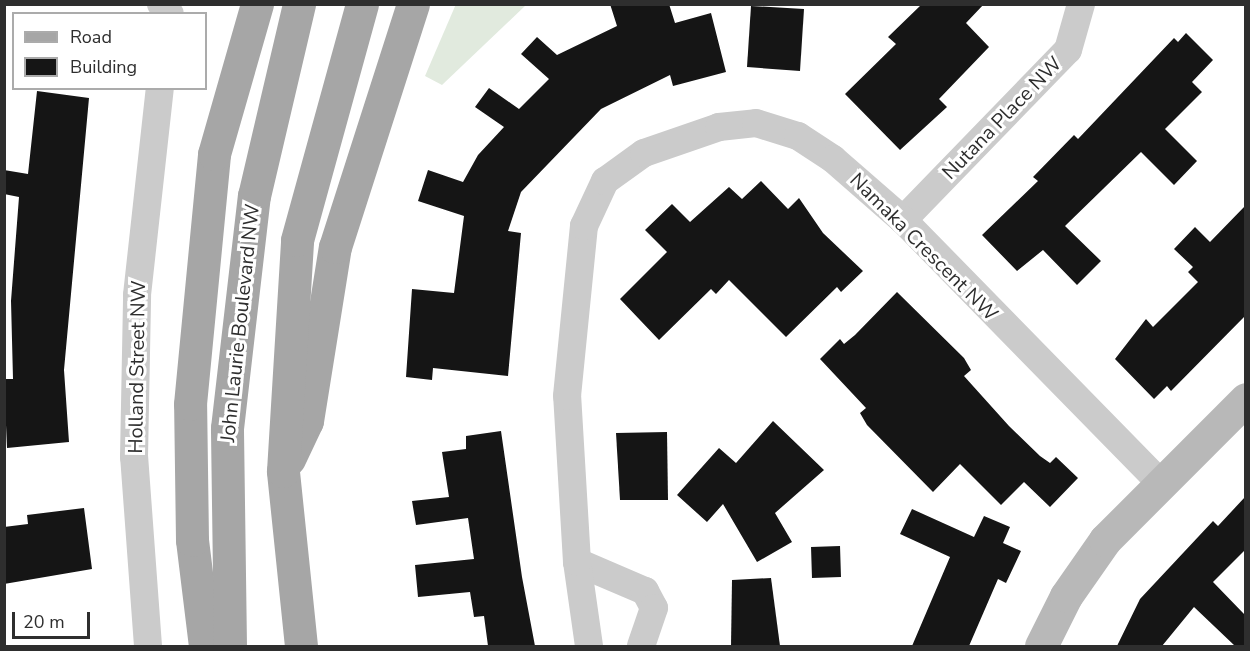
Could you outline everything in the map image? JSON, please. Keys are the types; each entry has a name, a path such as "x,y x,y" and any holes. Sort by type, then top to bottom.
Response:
{"main road":[{"path":"205,646 192,540 190,404 214,154 257,4"},
{"name":"John Laurie Boulevard NW","path":"230,646 226,428 254,196 299,4"},
{"path":"301,646 283,471 297,240 362,4"},
{"path":"283,471 307,421 334,247 413,4"}],"street":[{"name":"Nutana Place NW","path":"903,220 1068,50 1081,4"},
{"name":"Holland Street NW","path":"148,646 134,457 137,307 160,90"},
{"name":"Namaka Crescent NW","path":"589,646 577,562 567,396 584,226 605,181 644,153 678,139 756,123 798,136 833,159 903,220 1160,482"},
{"path":"1041,646 1066,596 1106,540 1160,482 1245,399"},
{"path":"577,562 645,591 654,608 641,646"}],"shaded area":[{"path":"456,4 526,5 442,85 425,76"}],"building":[{"path":"610,4 669,4 675,23 711,13 726,72 673,86 670,75 601,109 521,192 508,231 521,233 508,376 433,368 432,380 406,377 412,289 454,293 464,216 418,201 428,170 463,182 478,155 504,127 475,107 489,88 519,109 549,79 521,54 537,37 557,55 617,26"},
{"path":"922,4 984,4 966,23 989,47 939,99 947,107 900,150 845,94 896,44 888,37"},
{"path":"751,6 804,9 800,71 747,67"},
{"path":"1186,33 1213,60 1192,82 1202,92 1165,129 1197,161 1174,185 1141,152 1065,226 1101,261 1077,285 1043,250 1017,271 982,235 1038,181 1033,177 1074,135 1078,139 1174,38 1178,42"},
{"path":"37,91 89,98 64,370 69,442 7,448 4,379 13,379 11,301 19,197 4,194 4,170 28,174"},
{"path":"761,181 788,209 799,198 823,233 863,271 841,292 837,287 786,337 729,280 716,294 711,289 659,340 620,299 667,252 645,230 672,204 690,222 729,187 742,199"},
{"path":"1245,206 1245,316 1171,391 1167,386 1154,399 1115,359 1146,319 1153,327 1198,282 1188,272 1193,267 1174,249 1195,227 1210,242"},
{"path":"897,292 964,358 971,370 964,376 1009,426 1040,456 1050,463 1056,457 1078,478 1050,507 1024,482 1001,505 960,464 933,492 867,425 860,413 866,408 820,359 840,339 844,344 855,335"},
{"path":"773,421 824,470 775,513 792,542 757,562 723,504 707,522 677,495 719,448 736,463"},
{"path":"501,431 522,577 535,646 488,646 484,616 474,617 470,592 418,597 415,565 474,559 468,518 416,525 412,501 449,497 442,452 466,449 466,436"},
{"path":"667,432 668,500 620,500 616,433"},
{"path":"1245,497 1245,550 1213,582 1245,615 1245,646 1235,646 1194,607 1162,646 1117,646 1140,599 1213,521 1218,526"},
{"path":"84,508 92,569 4,584 4,527 28,524 27,515"},
{"path":"912,509 974,537 984,516 1010,527 1003,543 1021,551 1006,583 998,579 969,646 912,646 950,557 900,534"},
{"path":"840,546 841,577 812,578 811,547"},
{"path":"771,578 780,646 731,646 732,580"}]}
